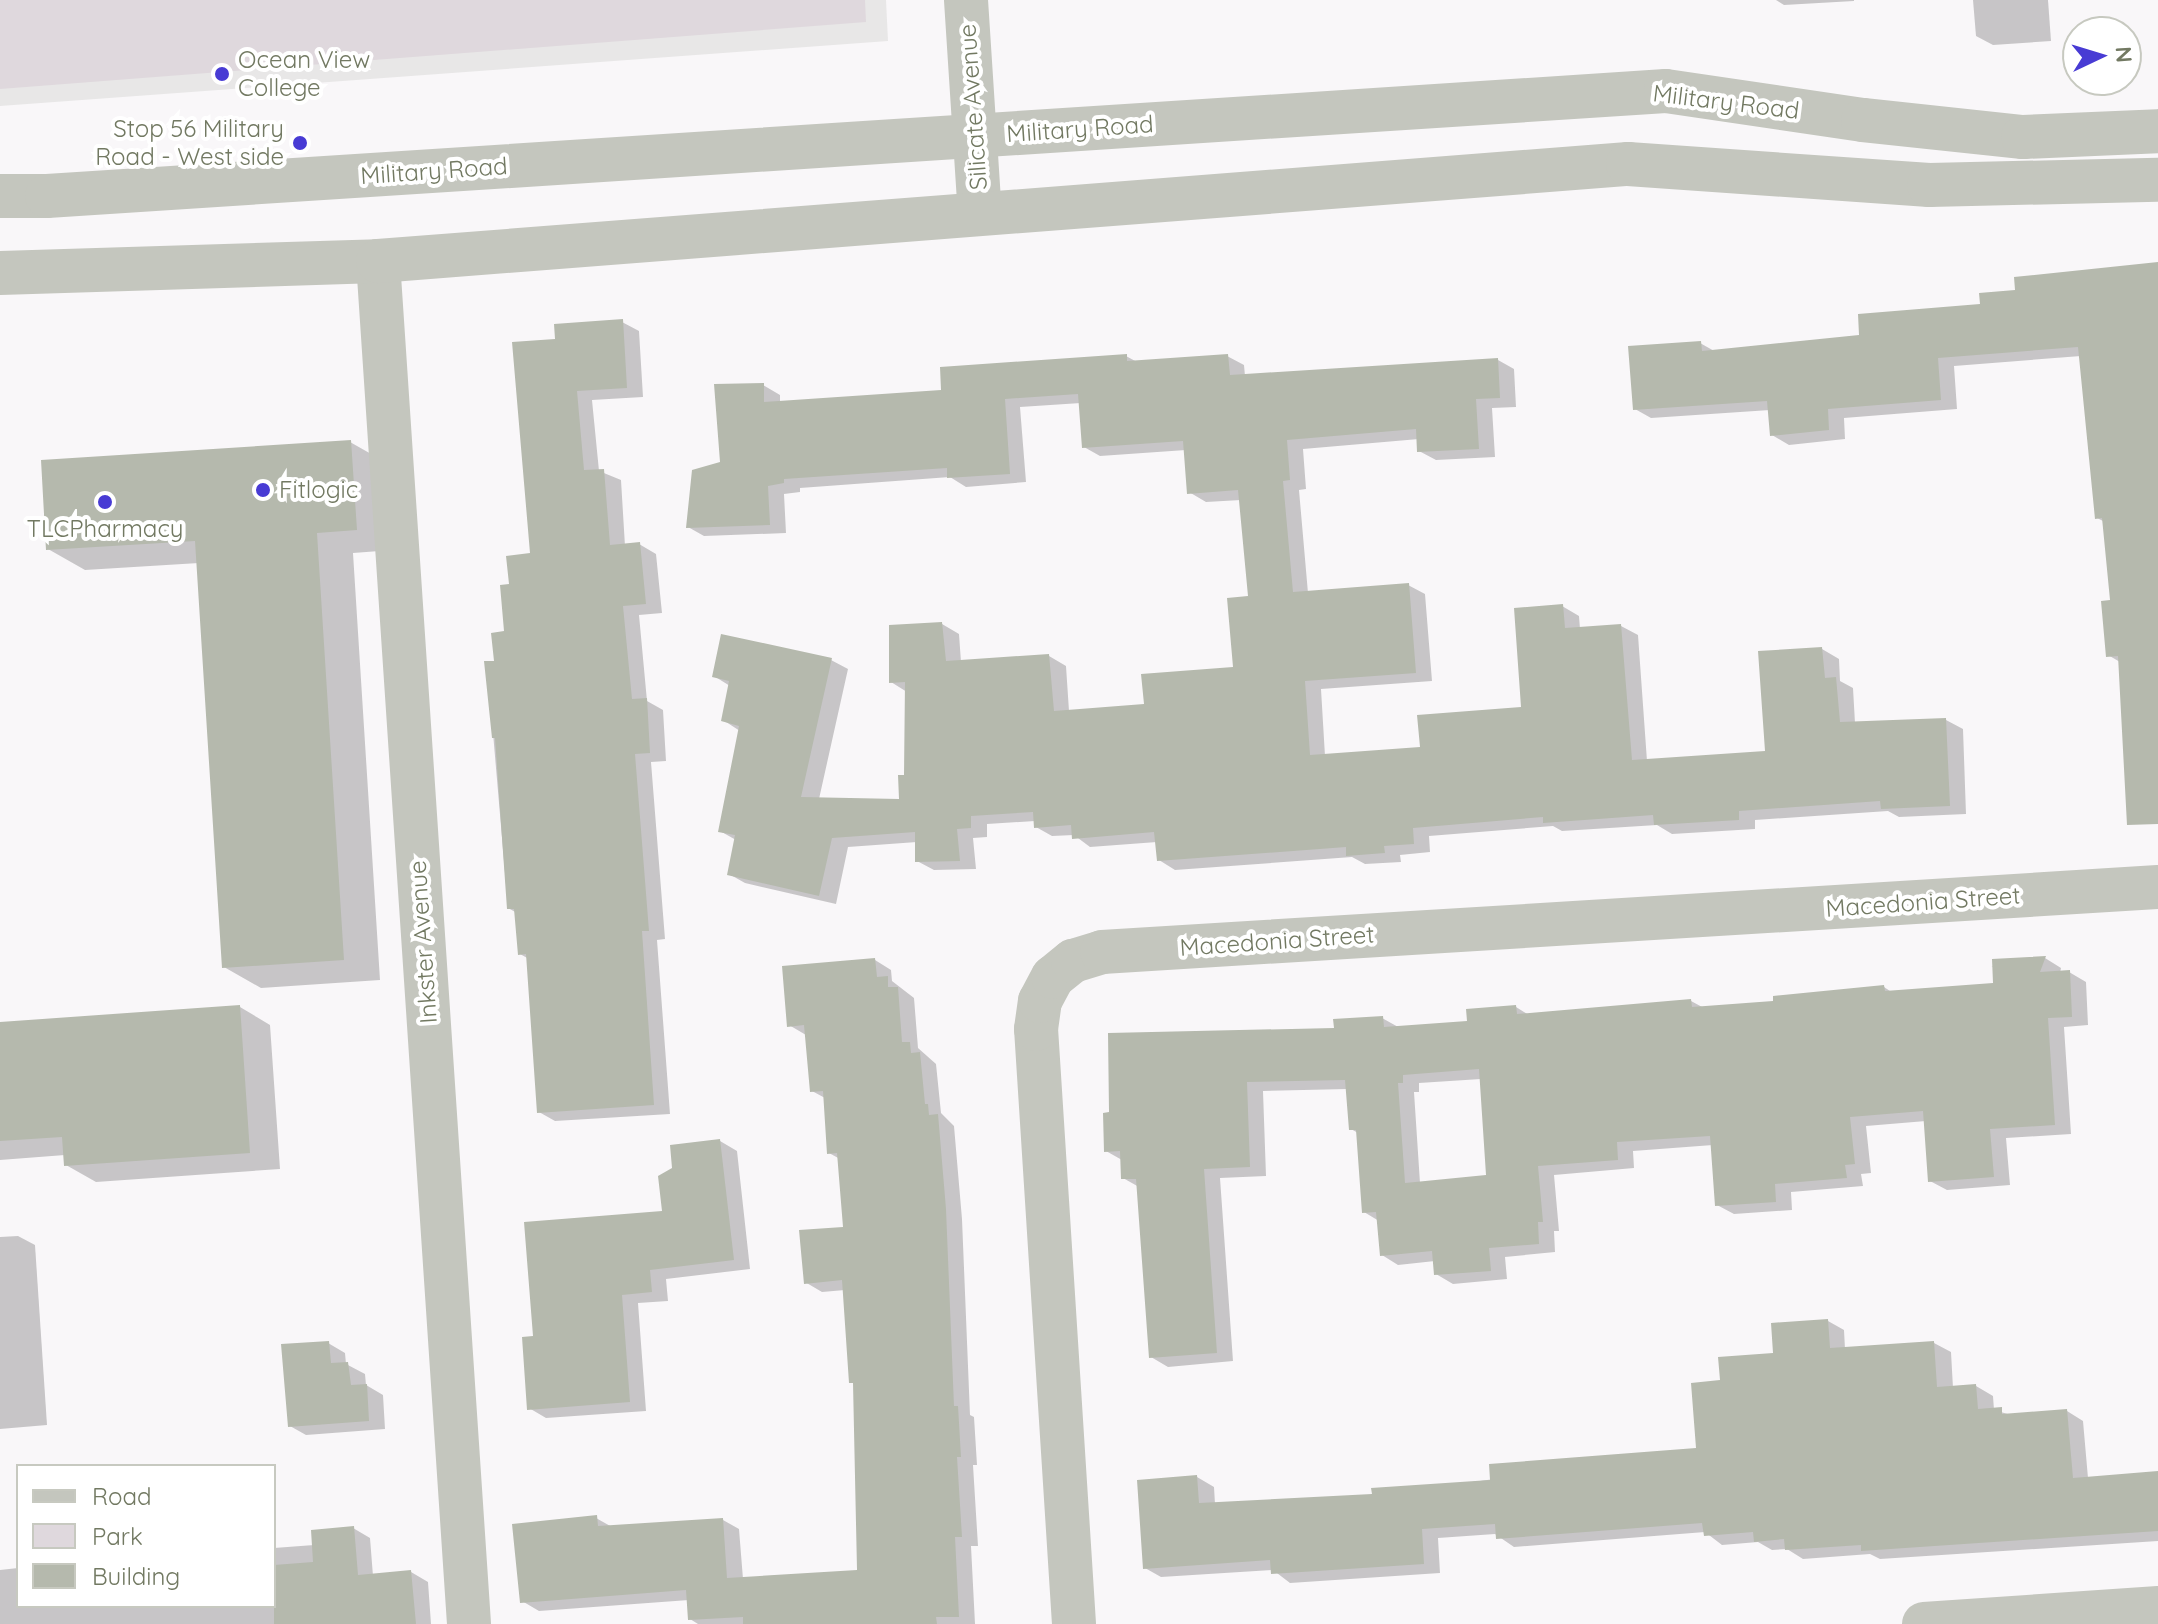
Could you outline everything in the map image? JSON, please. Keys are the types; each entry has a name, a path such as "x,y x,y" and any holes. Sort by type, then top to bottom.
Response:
{"street":[{"name":"Silicate Avenue","path":"966,0 980,214"},
{"name":"Military Road","path":"0,196 47,196 1666,91 1863,120 2023,137 2158,131"},
{"path":"0,273 378,261 1628,164 1929,185 2158,180"},
{"name":"Inkster Avenue","path":"378,261 469,1624"},
{"name":"Macedonia Street","path":"1074,1624 1036,1029 1040,1001 1053,977 1073,961 1102,952 2158,887"},
{"path":"1924,1624 2158,1608"}],"shaded area":[{"name":"Ocean View College","path":"0,0 886,0 888,41 0,106"}],"green space":[{"name":"Ocean View College","path":"0,0 865,0 866,22 0,89"}],"building":[{"path":"2158,262 2158,824 2127,825 2118,656 2106,657 2101,601 2110,600 2102,518 2095,519 2078,347 1938,358 1941,400 1828,409 1829,430 1770,436 1767,401 1633,410 1628,346 1701,341 1702,351 1859,335 1858,314 1980,304 1979,293 2015,290 2014,277"},
{"path":"623,319 627,388 577,391 584,470 604,469 610,545 640,542 646,604 623,606 632,699 647,698 650,753 635,754 649,931 642,931 654,1105 537,1113 526,954 518,955 514,909 507,909 495,738 492,738 484,661 494,661 491,633 504,631 500,585 509,584 506,556 530,553 512,342 555,339 554,324"},
{"path":"1127,354 1127,361 1228,354 1230,375 1498,358 1500,398 1476,399 1479,449 1417,452 1416,429 1287,440 1290,480 1283,481 1293,592 1409,583 1416,673 1305,681 1310,755 1420,747 1417,715 1521,707 1514,608 1563,604 1565,628 1621,624 1632,760 1765,751 1758,651 1822,647 1825,678 1836,677 1840,722 1946,718 1950,806 1881,809 1880,801 1739,811 1739,820 1654,825 1653,815 1543,823 1543,817 1413,828 1414,844 1384,846 1385,853 1346,856 1346,847 1157,861 1154,832 1072,839 1071,825 1034,828 1033,812 971,816 971,828 957,829 960,861 915,862 915,832 832,838 819,896 727,875 735,835 718,832 739,726 721,721 729,681 712,677 721,634 832,658 801,797 899,799 898,775 904,775 905,682 889,683 889,625 942,622 946,661 1049,654 1054,711 1144,704 1141,674 1233,667 1227,598 1248,596 1238,490 1187,494 1183,441 1082,448 1078,394 1005,399 1010,474 947,478 947,468 784,479 784,483 768,486 770,525 686,528 692,470 720,462 714,384 764,383 764,402 941,390 940,367"},
{"path":"351,440 357,530 317,533 344,960 222,968 195,541 46,550 41,460"},
{"path":"2046,956 2040,972 2070,970 2072,1017 2048,1018 2055,1125 1990,1129 1994,1177 1928,1182 1923,1111 1850,1117 1855,1164 1845,1165 1847,1178 1775,1184 1776,1202 1715,1206 1710,1136 1617,1142 1618,1160 1538,1166 1543,1222 1538,1222 1539,1244 1489,1248 1491,1271 1434,1275 1432,1251 1380,1256 1376,1212 1362,1213 1356,1130 1349,1130 1345,1080 1247,1082 1250,1167 1204,1169 1217,1353 1149,1358 1136,1179 1121,1179 1120,1151 1104,1152 1103,1113 1109,1112 1108,1033 1334,1028 1333,1019 1383,1016 1384,1027 1467,1021 1466,1009 1516,1005 1517,1014 1691,999 1692,1007 1773,1001 1773,996 1884,985 1885,991 1993,983 1992,959","holes":["1479,1069 1486,1175 1405,1183 1398,1083 1403,1083 1403,1075"]},
{"path":"875,958 877,977 888,976 888,987 898,987 902,1042 910,1042 911,1053 920,1052 925,1104 928,1104 929,1115 938,1114 946,1209 954,1406 958,1406 961,1457 957,1457 962,1537 955,1537 959,1617 936,1617 937,1624 743,1624 743,1617 688,1620 686,1590 520,1603 512,1524 597,1515 598,1526 723,1518 727,1578 857,1570 853,1383 849,1383 842,1280 804,1284 799,1230 843,1227 837,1153 827,1154 823,1091 810,1092 804,1025 787,1027 782,966"},
{"path":"240,1005 250,1153 64,1166 62,1137 0,1141 0,1022"},
{"path":"720,1139 734,1260 650,1270 652,1292 622,1295 630,1402 527,1410 522,1337 533,1336 524,1222 662,1211 658,1176 672,1168 670,1145"},
{"path":"1828,1319 1830,1348 1934,1341 1937,1387 1976,1384 1978,1409 2002,1407 2002,1414 2067,1409 2073,1478 2158,1471 2158,1531 1861,1551 1861,1545 1785,1550 1784,1539 1754,1542 1753,1532 1704,1536 1702,1523 1496,1539 1495,1524 1422,1529 1424,1564 1271,1574 1270,1560 1143,1569 1137,1480 1197,1475 1199,1503 1372,1494 1371,1488 1490,1480 1489,1464 1696,1448 1691,1383 1720,1380 1718,1357 1773,1353 1771,1323"},
{"path":"329,1341 331,1363 348,1362 351,1385 367,1384 369,1421 288,1427 281,1344"},
{"path":"354,1526 358,1575 411,1570 416,1624 274,1624 276,1565 313,1562 311,1530"}],"place":[{"name":"Ocean View College","path":"222,74"},
{"name":"Stop 56 Military Road - West side","path":"300,143"},
{"name":"Fitlogic","path":"263,490"},
{"name":"TLCPharmacy","path":"105,502"}]}
